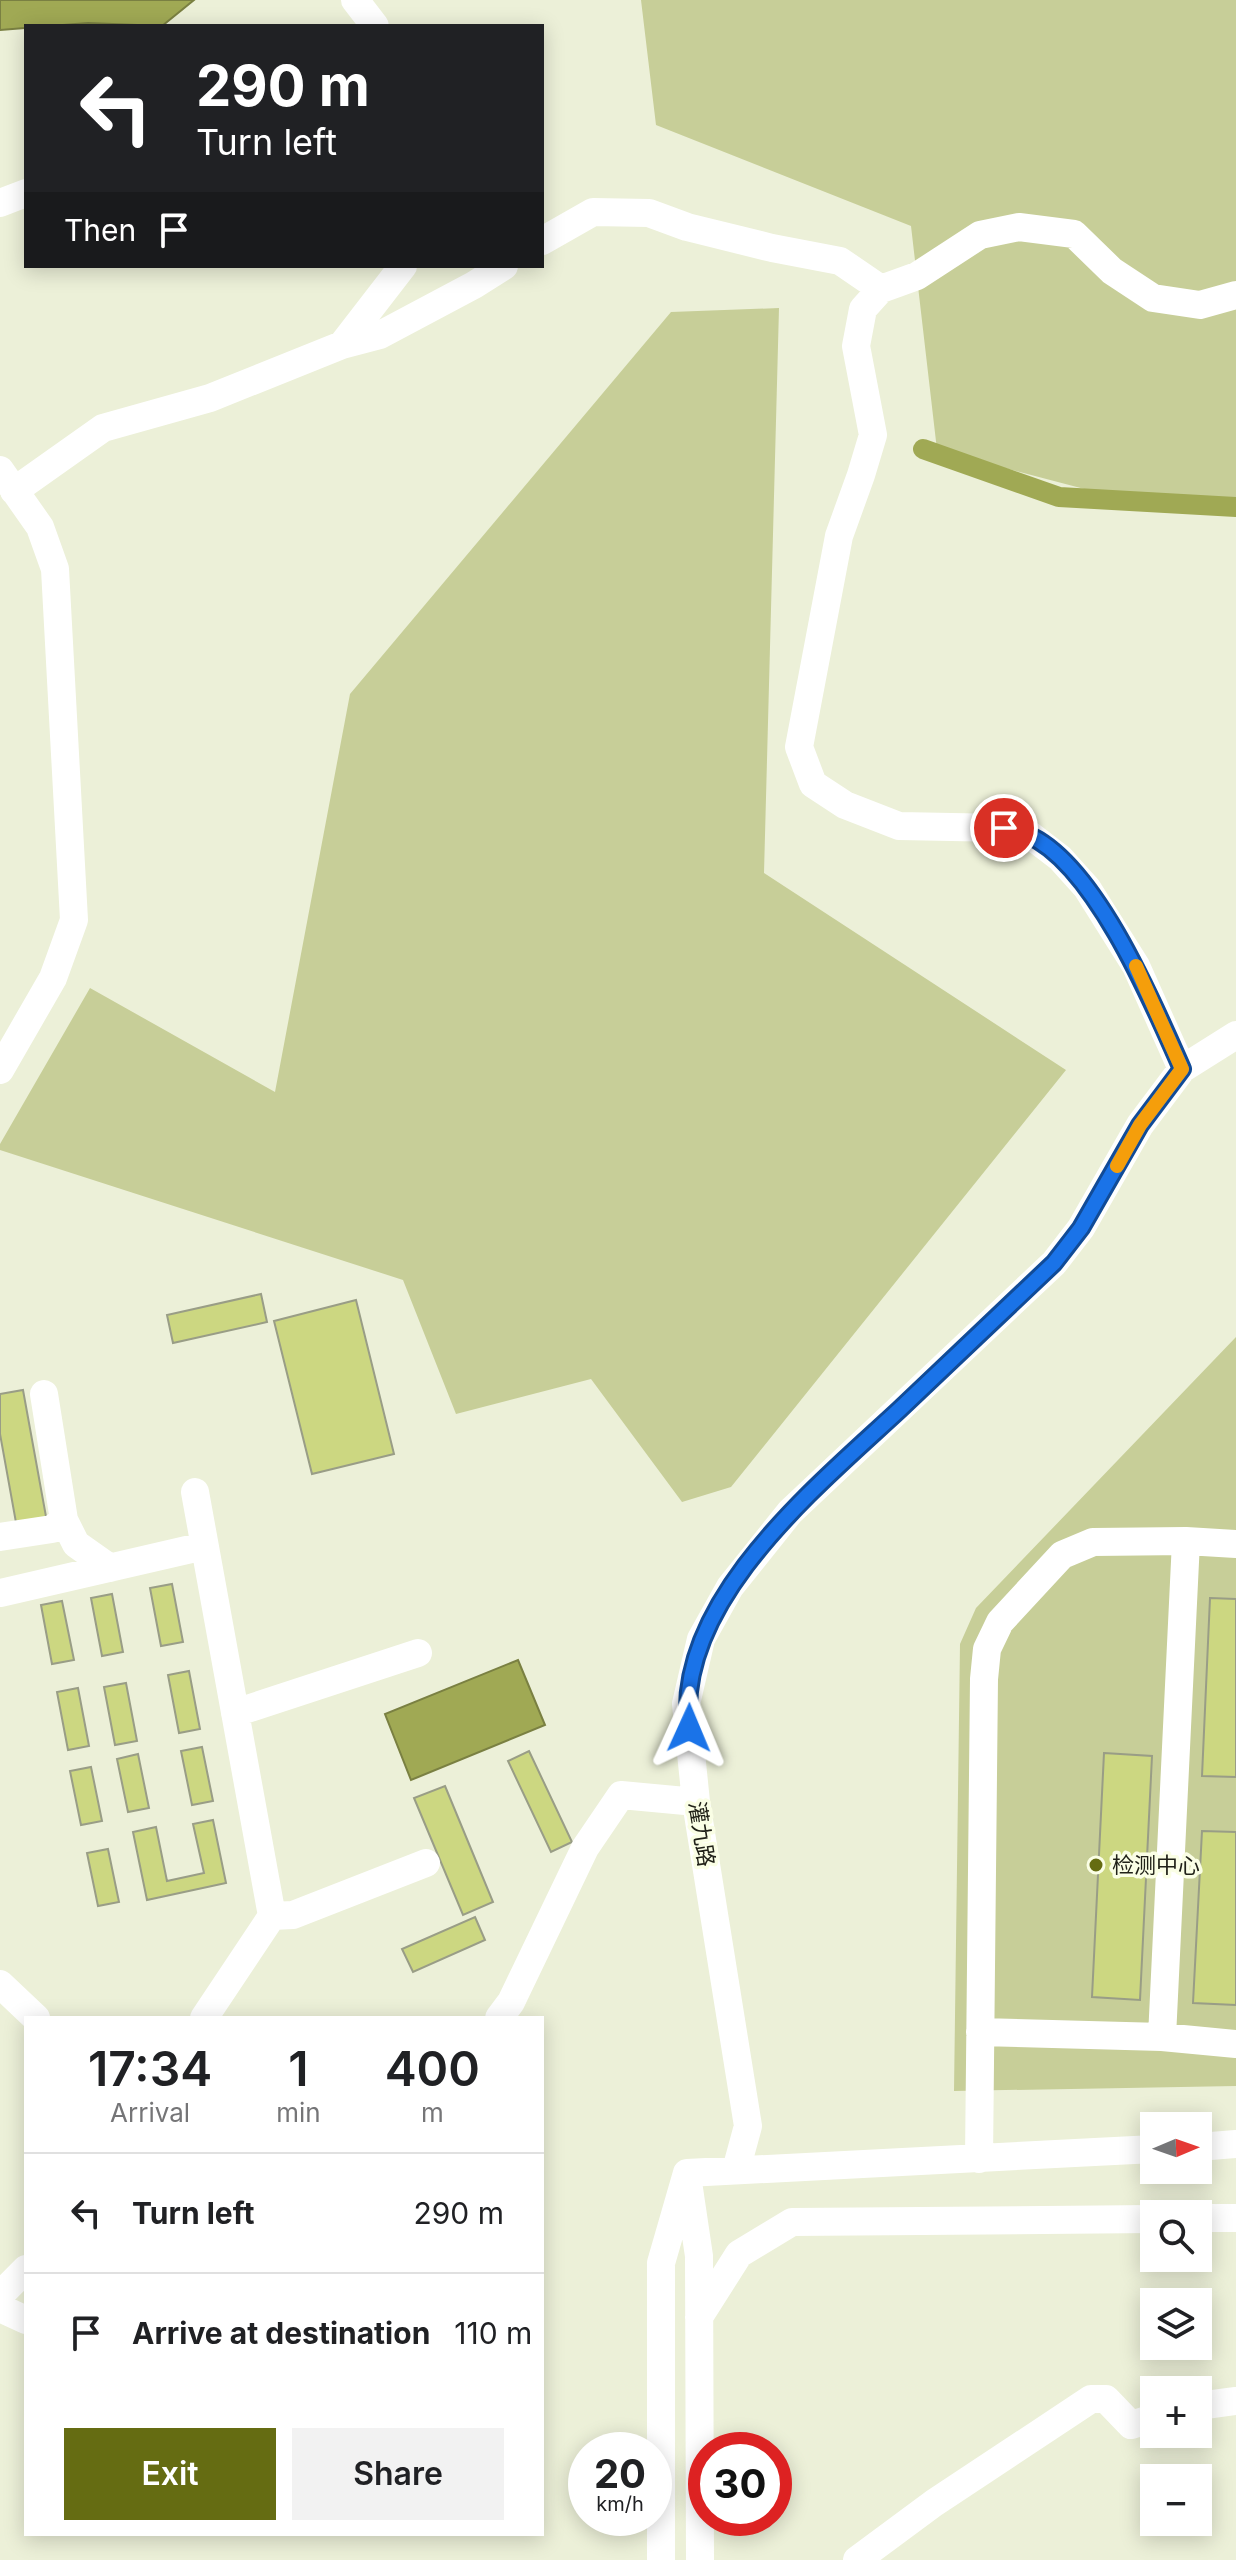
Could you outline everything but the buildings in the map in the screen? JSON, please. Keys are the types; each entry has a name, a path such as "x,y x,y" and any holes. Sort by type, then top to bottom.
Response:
{"street":[{"path":"355,0 373,24"},
{"path":"0,203 24,194"},
{"path":"544,240 593,212 649,213 687,227 758,245 840,261 881,289"},
{"path":"1182,1069 1136,966 1087,888 1060,858 1030,835 1004,828 899,826 845,805 813,784 799,747 839,536 873,435 856,346 863,309 881,289 917,276 980,235 1019,227 1074,234 1112,271 1153,298 1200,305 1236,295"},
{"path":"342,345 401,268"},
{"path":"0,1070 53,978 74,920 55,569 40,527 7,481 103,428 210,398 342,345 380,335 501,268"},
{"name":"灌九路","path":"736,2170 748,2126 696,1802 686,1704 701,1639 730,1587 790,1512 1054,1263 1081,1228 1140,1125 1182,1069 1236,1035"},
{"path":"44,1394 64,1520 76,1544 110,1568"},
{"path":"195,1492 272,1916 205,2016"},
{"path":"0,1537 52,1529 64,1520"},
{"path":"1162,2037 1186,1541"},
{"path":"979,2159 984,1679 987,1649 1000,1622 1062,1555 1093,1542 1236,1544"},
{"path":"0,1593 204,1546"},
{"path":"235,1713 418,1653"},
{"path":"500,2016 511,2002 585,1848 621,1795 696,1802"},
{"path":"272,1916 293,1915 426,1863"},
{"path":"0,1984 34,2016"},
{"path":"980,2032 1162,2037 1236,2044"},
{"path":"1212,2146 1236,2144"},
{"path":"687,2173 1140,2150"},
{"path":"687,2173 699,2256 700,2560"},
{"path":"661,2560 661,2263 687,2173"},
{"path":"1212,2218 1236,2218"},
{"path":"699,2317 739,2254 792,2222 1140,2219"},
{"path":"0,2295 24,2271"},
{"path":"0,2308 24,2319"},
{"path":"857,2560 934,2503 1091,2399 1106,2399 1131,2425 1140,2422"},
{"path":"1212,2404 1236,2401"}],"shaded area":[{"path":"0,0 194,0 164,24 24,24 24,28 0,30"},
{"path":"641,0 1236,0 1236,499 1111,496 937,450 911,226 656,125"},
{"path":"779,308 764,873 1066,1070 731,1487 682,1502 591,1379 456,1414 403,1280 0,1150 0,1144 90,988 275,1092 350,694 671,312"},
{"name":"检测中心","path":"1236,1337 1236,2086 954,2091 960,1644 976,1608"},
{"path":"518,1660 545,1725 411,1780 385,1714"}],"waterway":[{"path":"923,449 1059,497 1236,507"}],"slow traffic":[{"path":"1117,1166 1140,1125 1182,1069 1136,966"}],"place":[{"name":"检测中心","path":"1096,1865"}],"route":[{"path":"689,1728 686,1704 701,1639 730,1587 790,1512 1054,1263 1081,1228 1140,1125 1182,1069 1136,966 1087,888 1060,858 1030,835 1004,828"}]}
